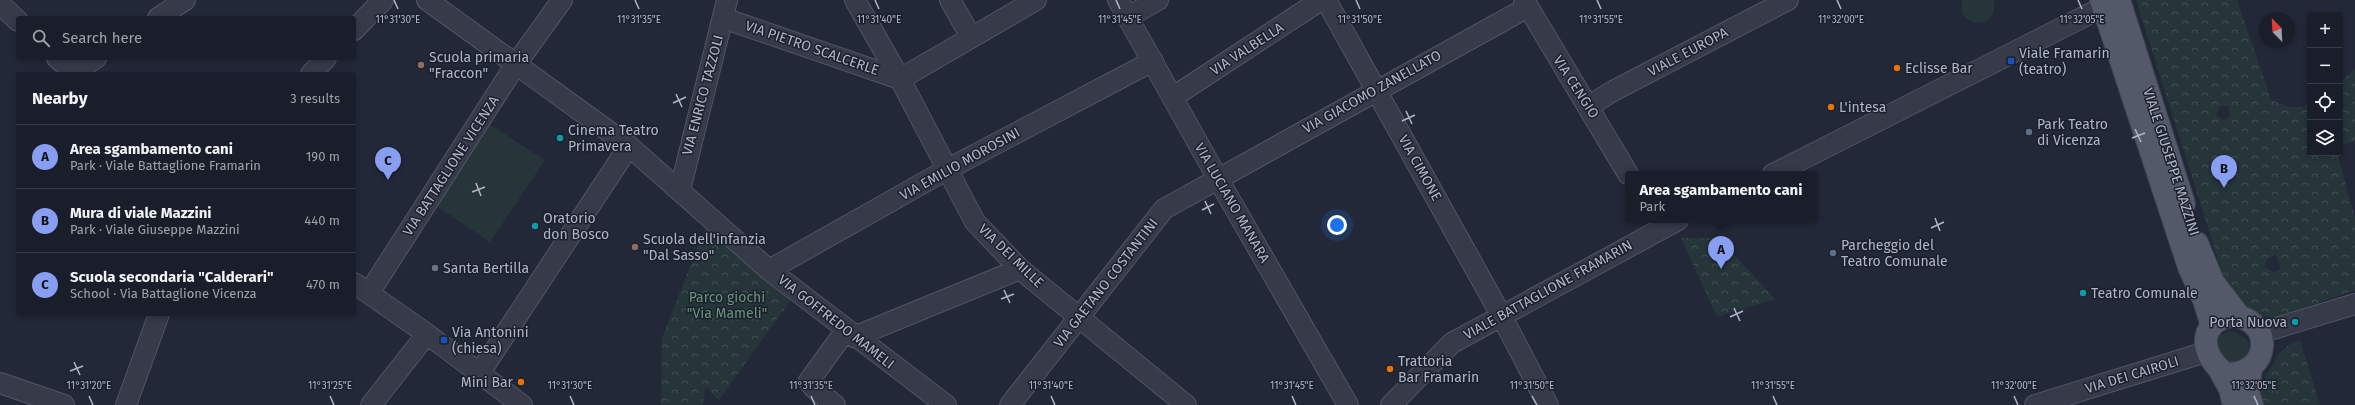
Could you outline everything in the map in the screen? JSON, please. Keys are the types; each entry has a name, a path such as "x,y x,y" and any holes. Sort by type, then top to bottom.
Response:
{"main road":[{"name":"VIALE GIUSEPPE MAZZINI","path":"2110,2 2203,261 2213,282 2239,316"},
{"name":"VIALE GIUSEPPE MAZZINI","path":"2110,2 2189,267 2204,300 2212,326"},
{"path":"2212,360 2226,374 2244,372 2251,368 2263,351 2263,342 2260,334 2248,320 2239,316 2225,317 2212,326 2206,340 2212,360 2230,389 2234,405"},
{"path":"2251,368 2248,392 2252,405"}],"street":[{"path":"161,16 185,0"},
{"path":"356,28 383,0"},
{"name":"VIA GOFFREDO MAMELI","path":"427,0 629,146 769,270 946,405"},
{"name":"VIA BATTAGLIONE VICENZA","path":"361,288 562,0"},
{"name":"VIA DEI MILLE","path":"855,0 900,79 975,222 1020,269 1186,405"},
{"path":"950,0 971,37"},
{"path":"900,79 1036,0"},
{"path":"1123,8 1158,0"},
{"name":"VIA VALBELLA","path":"1173,98 1321,0"},
{"name":"VIA CIMONE","path":"1326,0 1501,315 1548,405"},
{"name":"VIALE EUROPA","path":"1589,106 1751,8 1788,0"},
{"path":"1779,171 2110,2"},
{"name":"VIA GIACOMO ZANELLATO","path":"1218,179 1526,3"},
{"name":"VIA CENGIO","path":"1526,3 1557,58 1589,106 1626,171"},
{"path":"0,4 16,19"},
{"name":"VIA LUCIANO MANARA","path":"1123,8 1218,179 1348,405"},
{"name":"VIA PIETRO SCALCERLE","path":"725,9 900,79"},
{"name":"VIA ENRICO TAZZOLI","path":"680,190 725,9"},
{"path":"59,60 73,72"},
{"path":"75,72 93,60"},
{"path":"313,72 324,60"},
{"name":"VIA EMILIO MOROSINI","path":"769,270 948,169 1153,61"},
{"path":"479,374 629,146"},
{"name":"VIA GAETANO COSTANTINI","path":"1010,405 1164,209 1218,179"},
{"name":"VIALE BATTAGLIONE FRAMARIN","path":"1391,405 1452,343 1657,225"},
{"path":"835,405 814,388 809,381 850,333 1020,269"},
{"path":"361,288 427,334 522,405"},
{"path":"2260,334 2355,304"},
{"path":"126,405 158,316"},
{"path":"371,405 427,334"},
{"name":"VIA DEI CAIROLI","path":"2035,405 2212,360"},
{"path":"0,383 64,405"}],"green space":[{"path":"1962,0 1994,0 1994,12 1987,21 1976,23 1970,21 1962,13"},
{"path":"2136,0 2237,0 2271,99 2290,107 2307,105 2307,156 2338,156 2355,217 2355,290 2274,318 2245,308 2232,296","holes":["2227,105 2231,117 2224,120 2216,116 2219,107","2276,255 2281,269 2274,272 2264,267 2268,258"]},
{"path":"2355,69 2355,141 2343,145 2343,84 2343,79"},
{"path":"489,124 545,160 490,242 435,205"},
{"name":"Parco giochi \"Via Mameli\"","path":"708,221 793,297 719,400 705,387 703,405 661,405 662,338"},
{"path":"1681,238 1719,238 1775,299 1717,317"},
{"path":"2231,331 2246,338 2249,347 2248,354 2238,367 2217,361 2216,339 2220,335"},
{"path":"2300,340 2320,405 2262,405 2260,395 2262,386 2276,359 2285,348"}],"place":[{"name":"Viale Framarin (teatro)","path":"2011,61"},
{"name":"Scuola primaria \"Fraccon\"","path":"421,65"},
{"name":"Eclisse Bar","path":"1897,68"},
{"name":"L'intesa","path":"1831,107"},
{"name":"Park Teatro di Vicenza","path":"2029,132"},
{"name":"Cinema Teatro Primavera","path":"560,138"},
{"name":"Scuola secondaria \"Calderari\"","path":"388,180"},
{"name":"Mura di viale Mazzini","path":"2224,188"},
{"name":"Oratorio don Bosco","path":"535,226"},
{"name":"Scuola dell'infanzia \"Dal Sasso\"","path":"635,247"},
{"name":"Parcheggio del Teatro Comunale","path":"1833,253"},
{"name":"Santa Bertilla","path":"435,268"},
{"name":"Area sgambamento cani","path":"1721,269"},
{"name":"Teatro Comunale","path":"2083,293"},
{"name":"Porta Nuova","path":"2295,322"},
{"name":"Via Antonini (chiesa)","path":"444,340"},
{"name":"Trattoria Bar Framarin","path":"1390,369"},
{"name":"Mini Bar","path":"521,382"}]}
